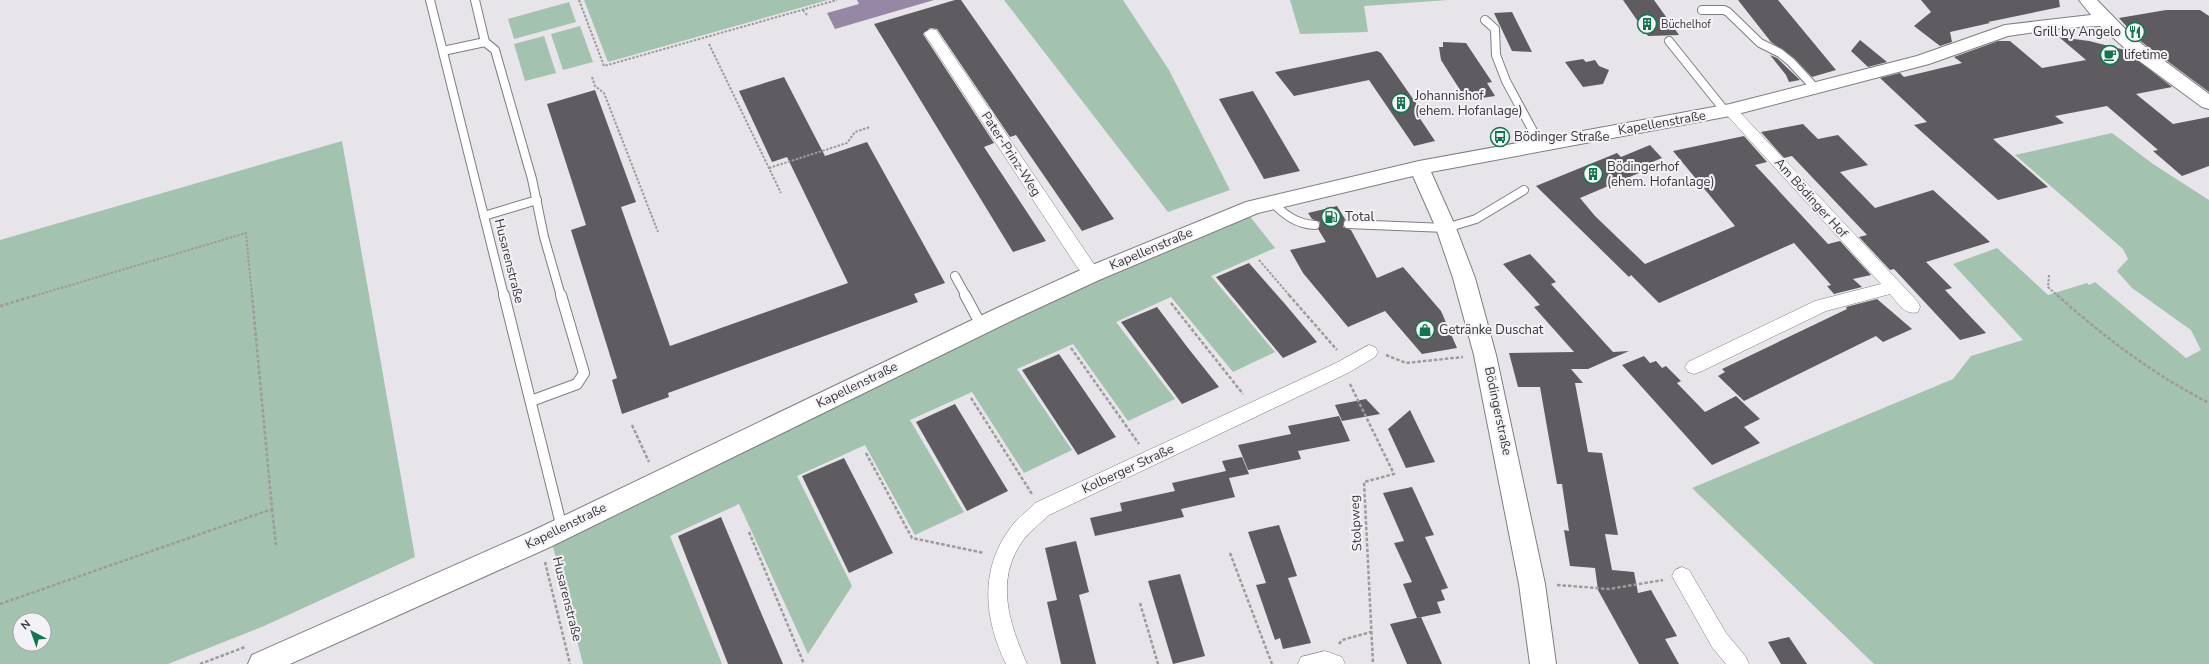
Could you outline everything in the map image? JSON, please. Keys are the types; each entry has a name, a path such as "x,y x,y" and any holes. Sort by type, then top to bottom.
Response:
{"main road":[{"path":"2088,0 2104,20 2142,54 2209,103"},
{"name":"Kapellenstraße","path":"261,664 539,540 980,326 1092,274 1231,215 1272,202 1419,168 1540,144 1728,111 1923,60 2005,31 2062,23 2104,20"},
{"name":"Bödingerstraße","path":"1419,168 1446,228 1464,278 1485,355 1532,584 1543,664"}],"street":[{"name":"Pater-Prinz-Weg","path":"931,33 1082,263 1092,274"},
{"name":"Am Bödinger Hof","path":"1728,111 1912,307"},
{"path":"1694,367 1821,306 1892,287"},
{"name":"Kolberger Straße","path":"1017,664 1008,647 999,619 996,588 1004,557 1018,533 1042,509 1254,409 1369,352"},
{"path":"1682,576 1718,640 1739,664"}],"lane":[{"name":"Husarenstraße","path":"430,0 562,528"},
{"path":"475,0 485,42 495,50 537,200 544,238 584,373 577,384 531,401"},
{"path":"1702,10 1724,10 1728,12 1760,43 1785,58 1816,89"},
{"path":"1485,20 1495,29 1496,55 1506,81 1540,144"},
{"path":"1669,41 1728,111"},
{"path":"443,51 485,42"},
{"path":"1348,224 1446,228 1476,219 1524,190"},
{"path":"484,216 537,200"},
{"path":"1272,202 1289,218 1300,224 1315,225"},
{"path":"955,276 980,326"}],"path":[{"path":"579,0 604,66 837,0"},
{"path":"803,10 807,16"},
{"path":"709,44 781,193"},
{"path":"592,77 595,86 604,93 658,232"},
{"path":"769,168 847,143 855,132 870,127"},
{"path":"0,306 246,232 276,545"},
{"path":"1259,260 1345,365"},
{"path":"2049,275 2048,287 2093,328 2156,372 2209,403"},
{"path":"1171,303 1254,409"},
{"path":"1071,348 1149,458"},
{"path":"1369,352 1382,352 1395,360 1406,363 1485,355"},
{"name":"Stolpweg","path":"1345,365 1394,474 1364,482 1373,664"},
{"path":"971,398 1042,509"},
{"path":"632,425 649,462"},
{"path":"866,453 912,538 1004,557"},
{"path":"0,604 272,509"},
{"path":"749,532 804,664"},
{"name":"Husarenstraße","path":"539,540 570,664"},
{"path":"1230,553 1272,664"},
{"path":"1532,584 1609,589 1682,576"},
{"path":"1140,603 1158,664"},
{"path":"1323,663 1342,640 1371,632"}],"green space":[{"path":"584,0 828,0 608,62"},
{"path":"1004,0 1123,0 1169,70 1230,190 1168,212"},
{"path":"1290,0 1448,0 1364,6 1368,32 1300,34"},
{"path":"569,2 576,22 514,39 508,19"},
{"path":"580,26 593,62 563,70 551,34"},
{"path":"544,36 556,73 525,81 514,44"},
{"path":"2112,133 2153,164 2209,200 2209,664 1874,664 1692,488 1953,379 1971,356 2023,340 1953,264 1997,248 2048,295 2087,283 2089,285 2095,282 2186,358 2201,350 2191,330 2132,288 2117,271 2128,259 2123,249 2015,155"},
{"path":"342,141 415,557 264,626 168,664 0,664 0,240"},
{"path":"1248,214 1275,248 1211,276 1275,352 1233,372 1171,297 1116,322 1175,399 1128,421 1073,344 1017,369 1072,450 1024,473 972,392 910,420 964,512 915,535 865,445 797,476 852,586 808,654 739,504 670,536 722,664 583,664 551,539 1096,280"}],"shaded area":[{"path":"857,0 934,0 835,29 827,13 859,4"}],"building":[{"path":"955,0 961,0 1114,219 1082,231 1016,135 1010,137 937,29 930,28 923,34 994,143 984,147 1046,241 1013,252 874,24"},
{"path":"1623,0 1654,0 1679,35 1648,36"},
{"path":"1738,0 1778,0 1836,70 1812,77 1794,58 1771,42"},
{"path":"1921,0 2059,0 2060,7 1988,22 1990,23 1950,32 1952,42 1940,46 1914,26 1931,12"},
{"path":"2166,10 2200,10 2209,16 2209,92 2139,40 2119,18"},
{"path":"1512,12 1532,52 1512,51 1494,13"},
{"path":"2059,37 2089,41 2125,50 2172,87 2136,94 2173,124 2209,117 2209,166 2182,176 2153,151 2158,150 2107,106 2055,116 2064,123 1993,139 2048,187 1998,200 1914,125 1927,122 1880,78 1900,73 1904,77 1962,63 1954,57 1998,41 2010,41 2042,68 2086,60"},
{"path":"1860,40 1887,62 1868,67 1851,51"},
{"path":"1443,42 1466,43 1492,82 1487,83 1495,96 1469,100 1465,93 1462,93 1441,60 1439,47 1443,47"},
{"path":"1377,51 1381,53 1425,116 1419,117 1435,141 1414,146 1369,80 1294,96 1275,72"},
{"path":"1770,55 1777,58 1800,80 1789,82 1786,75"},
{"path":"1583,59 1586,62 1595,60 1599,66 1609,70 1603,84 1583,87 1565,62"},
{"path":"784,77 825,156 867,142 945,283 914,294 918,302 668,393 669,397 622,414 612,380 617,378 571,230 586,225 547,104 595,90 636,202 621,207 670,346 848,283 787,157 772,162 739,91"},
{"path":"1253,91 1300,171 1264,179 1219,99"},
{"path":"1803,124 1818,139 1838,135 1868,165 1840,172 1875,208 1933,190 1990,242 1926,262 1952,288 1945,290 1986,333 1960,340 1894,269 1890,270 1859,237 1867,235 1792,156 1784,158 1761,132"},
{"path":"1744,136 1767,162 1755,165 1828,244 1840,241 1871,275 1853,279 1862,287 1834,294 1827,286 1831,285 1794,243 1659,303 1631,275 1629,277 1536,186 1617,153 1621,157 1650,145 1662,158 1635,169 1639,173 1580,198 1595,216 1645,264 1735,226 1673,151"},
{"path":"1337,206 1345,219 1343,227 1351,230 1377,278 1403,267 1441,311 1457,348 1422,354 1385,311 1348,327 1303,273 1290,250 1326,242 1318,229 1320,222 1312,219 1308,213"},
{"path":"1530,254 1556,282 1551,284 1613,352 1629,351 1588,369 1571,369 1583,383 1575,383 1588,452 1602,453 1618,535 1605,534 1612,570 1634,572 1638,593 1651,590 1677,636 1665,639 1679,664 1639,664 1598,590 1595,568 1570,566 1564,530 1569,531 1562,484 1557,484 1540,387 1518,387 1509,353 1574,352 1534,307 1540,305 1503,264"},
{"path":"1249,263 1317,342 1283,358 1216,277"},
{"path":"1877,299 1912,329 1883,342 1876,336 1744,401 1718,376 1725,372 1722,369 1847,309 1846,307"},
{"path":"1157,307 1219,387 1182,404 1121,322"},
{"path":"1059,354 1116,437 1078,455 1022,370"},
{"path":"1644,356 1650,363 1656,361 1662,368 1666,366 1681,381 1677,383 1705,412 1736,396 1760,419 1744,427 1760,443 1712,465 1622,365"},
{"path":"1366,399 1380,414 1342,421 1335,405"},
{"path":"955,404 1008,491 967,511 916,422"},
{"path":"1410,410 1435,462 1406,468 1388,429"},
{"path":"1339,416 1350,441 1298,451 1301,459 1248,470 1238,445 1291,434 1288,426"},
{"path":"1242,457 1249,474 1229,478 1235,497 1181,509 1184,517 1095,536 1090,518 1122,511 1120,503 1175,491 1172,483 1226,471 1222,461"},
{"path":"844,458 893,553 849,573 802,476"},
{"path":"1412,487 1434,535 1425,537 1448,588 1441,590 1445,600 1437,602 1441,613 1417,618 1403,584 1412,582 1394,543 1404,541 1383,493"},
{"path":"721,517 783,664 728,664 678,536"},
{"path":"1279,525 1297,576 1288,578 1311,643 1283,649 1280,638 1275,640 1256,585 1266,583 1248,532"},
{"path":"1076,541 1089,592 1079,595 1096,664 1061,664 1047,602 1057,600 1045,548"},
{"path":"1180,574 1205,656 1173,664 1148,581"},
{"path":"1421,617 1442,664 1407,664 1390,624"},
{"path":"1789,637 1807,664 1781,664 1768,642"}],"place":[{"name":"Büchelhof","path":"1647,24"},
{"name":"Grill by Angelo","path":"2135,32"},
{"name":"lifetime","path":"2110,55"},
{"name":"Johannishof (ehem. Hofanlage)","path":"1401,103"},
{"name":"Bödinger Straße","path":"1500,137"},
{"name":"Bödingerhof (ehem. Hofanlage)","path":"1593,174"},
{"name":"Total","path":"1331,217"},
{"name":"Getränke Duschat","path":"1425,330"}]}
